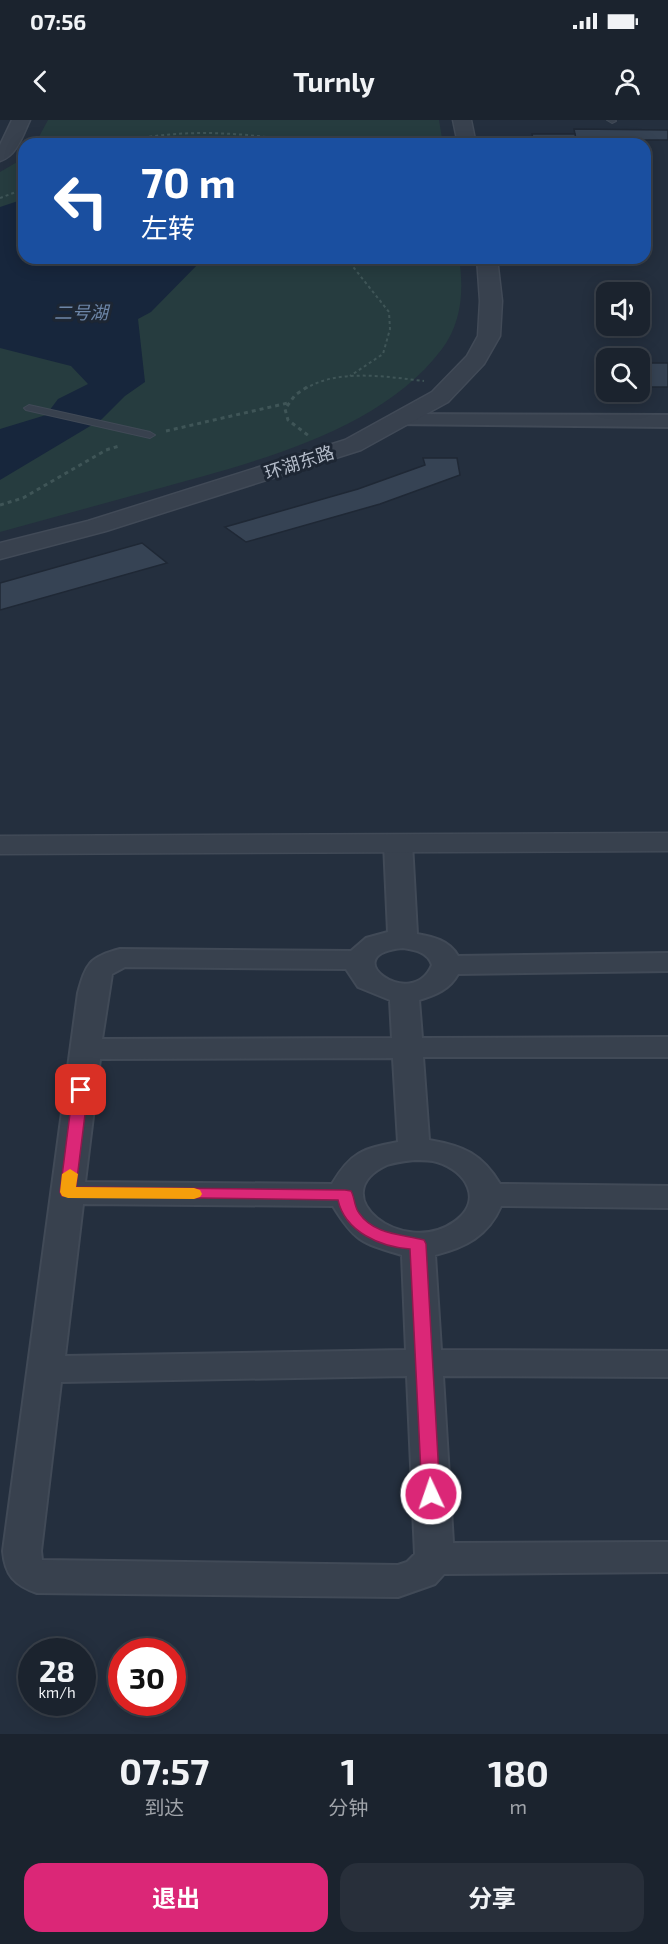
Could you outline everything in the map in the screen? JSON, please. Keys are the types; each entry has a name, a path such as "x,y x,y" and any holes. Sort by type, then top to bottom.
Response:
{"street":[{"path":"0,155 8,147 21,120"},
{"path":"462,120 466,138"},
{"name":"环湖东路","path":"0,551 97,526 353,445 440,397 476,359 489,336 491,301 488,264"},
{"path":"400,420 668,421"},
{"path":"0,845 668,842"},
{"path":"398,843 403,939"},
{"path":"403,939 416,940 439,950 448,965 446,974 430,987 404,992 390,991 367,980 361,973 360,960 367,949 377,944 403,939"},
{"path":"360,960 120,958 99,969 93,993 22,1551 24,1567 37,1577 398,1581 421,1573 435,1559 668,1557"},
{"path":"448,965 668,962"},
{"path":"404,992 414,1149"},
{"path":"86,1049 668,1047"},
{"path":"414,1149 449,1155 464,1162 480,1177 487,1195 485,1208 479,1220 469,1230 437,1243 399,1243 366,1230 355,1220 348,1208 345,1195 354,1172 365,1162 380,1155 414,1149"},
{"path":"68,1192 345,1195"},
{"path":"487,1195 668,1197"},
{"path":"418,1244 435,1559"},
{"path":"45,1369 424,1363 668,1364"}],"lane":[{"path":"29,408 150,435"}],"path":[{"path":"129,138 187,134 264,138"},
{"path":"0,198 18,191"},
{"path":"348,377 383,354 390,329 389,312 351,264"},
{"path":"336,450 299,431 288,420 285,409 291,399 304,389 348,377 374,376 452,385"}],"green space":[{"path":"48,120 439,120 442,138 38,138"},
{"path":"18,162 18,264 460,264 461,294 454,328 442,349 415,378 384,403 310,441 230,468 0,532 0,172"}],"water":[{"name":"二号湖","path":"18,201 18,264 198,264 151,312 138,319 145,382 125,396 102,419 0,480 0,429 46,415 58,399 88,384 71,366 0,348 0,207"}],"building":[{"path":"574,129 668,130 668,140 576,138"},
{"path":"532,134 575,134 576,138 533,138"},
{"path":"650,363 668,363 668,387 650,387"},
{"path":"423,458 457,458 460,475 380,504 246,542 225,527 358,489 425,465"},
{"path":"142,543 167,563 0,610 0,583"}],"slow traffic":[{"path":"70,1174 68,1192 194,1194"}],"route":[{"path":"81,1090 68,1192 345,1195 348,1208 355,1220 366,1230 399,1243 418,1244 431,1494"}]}
